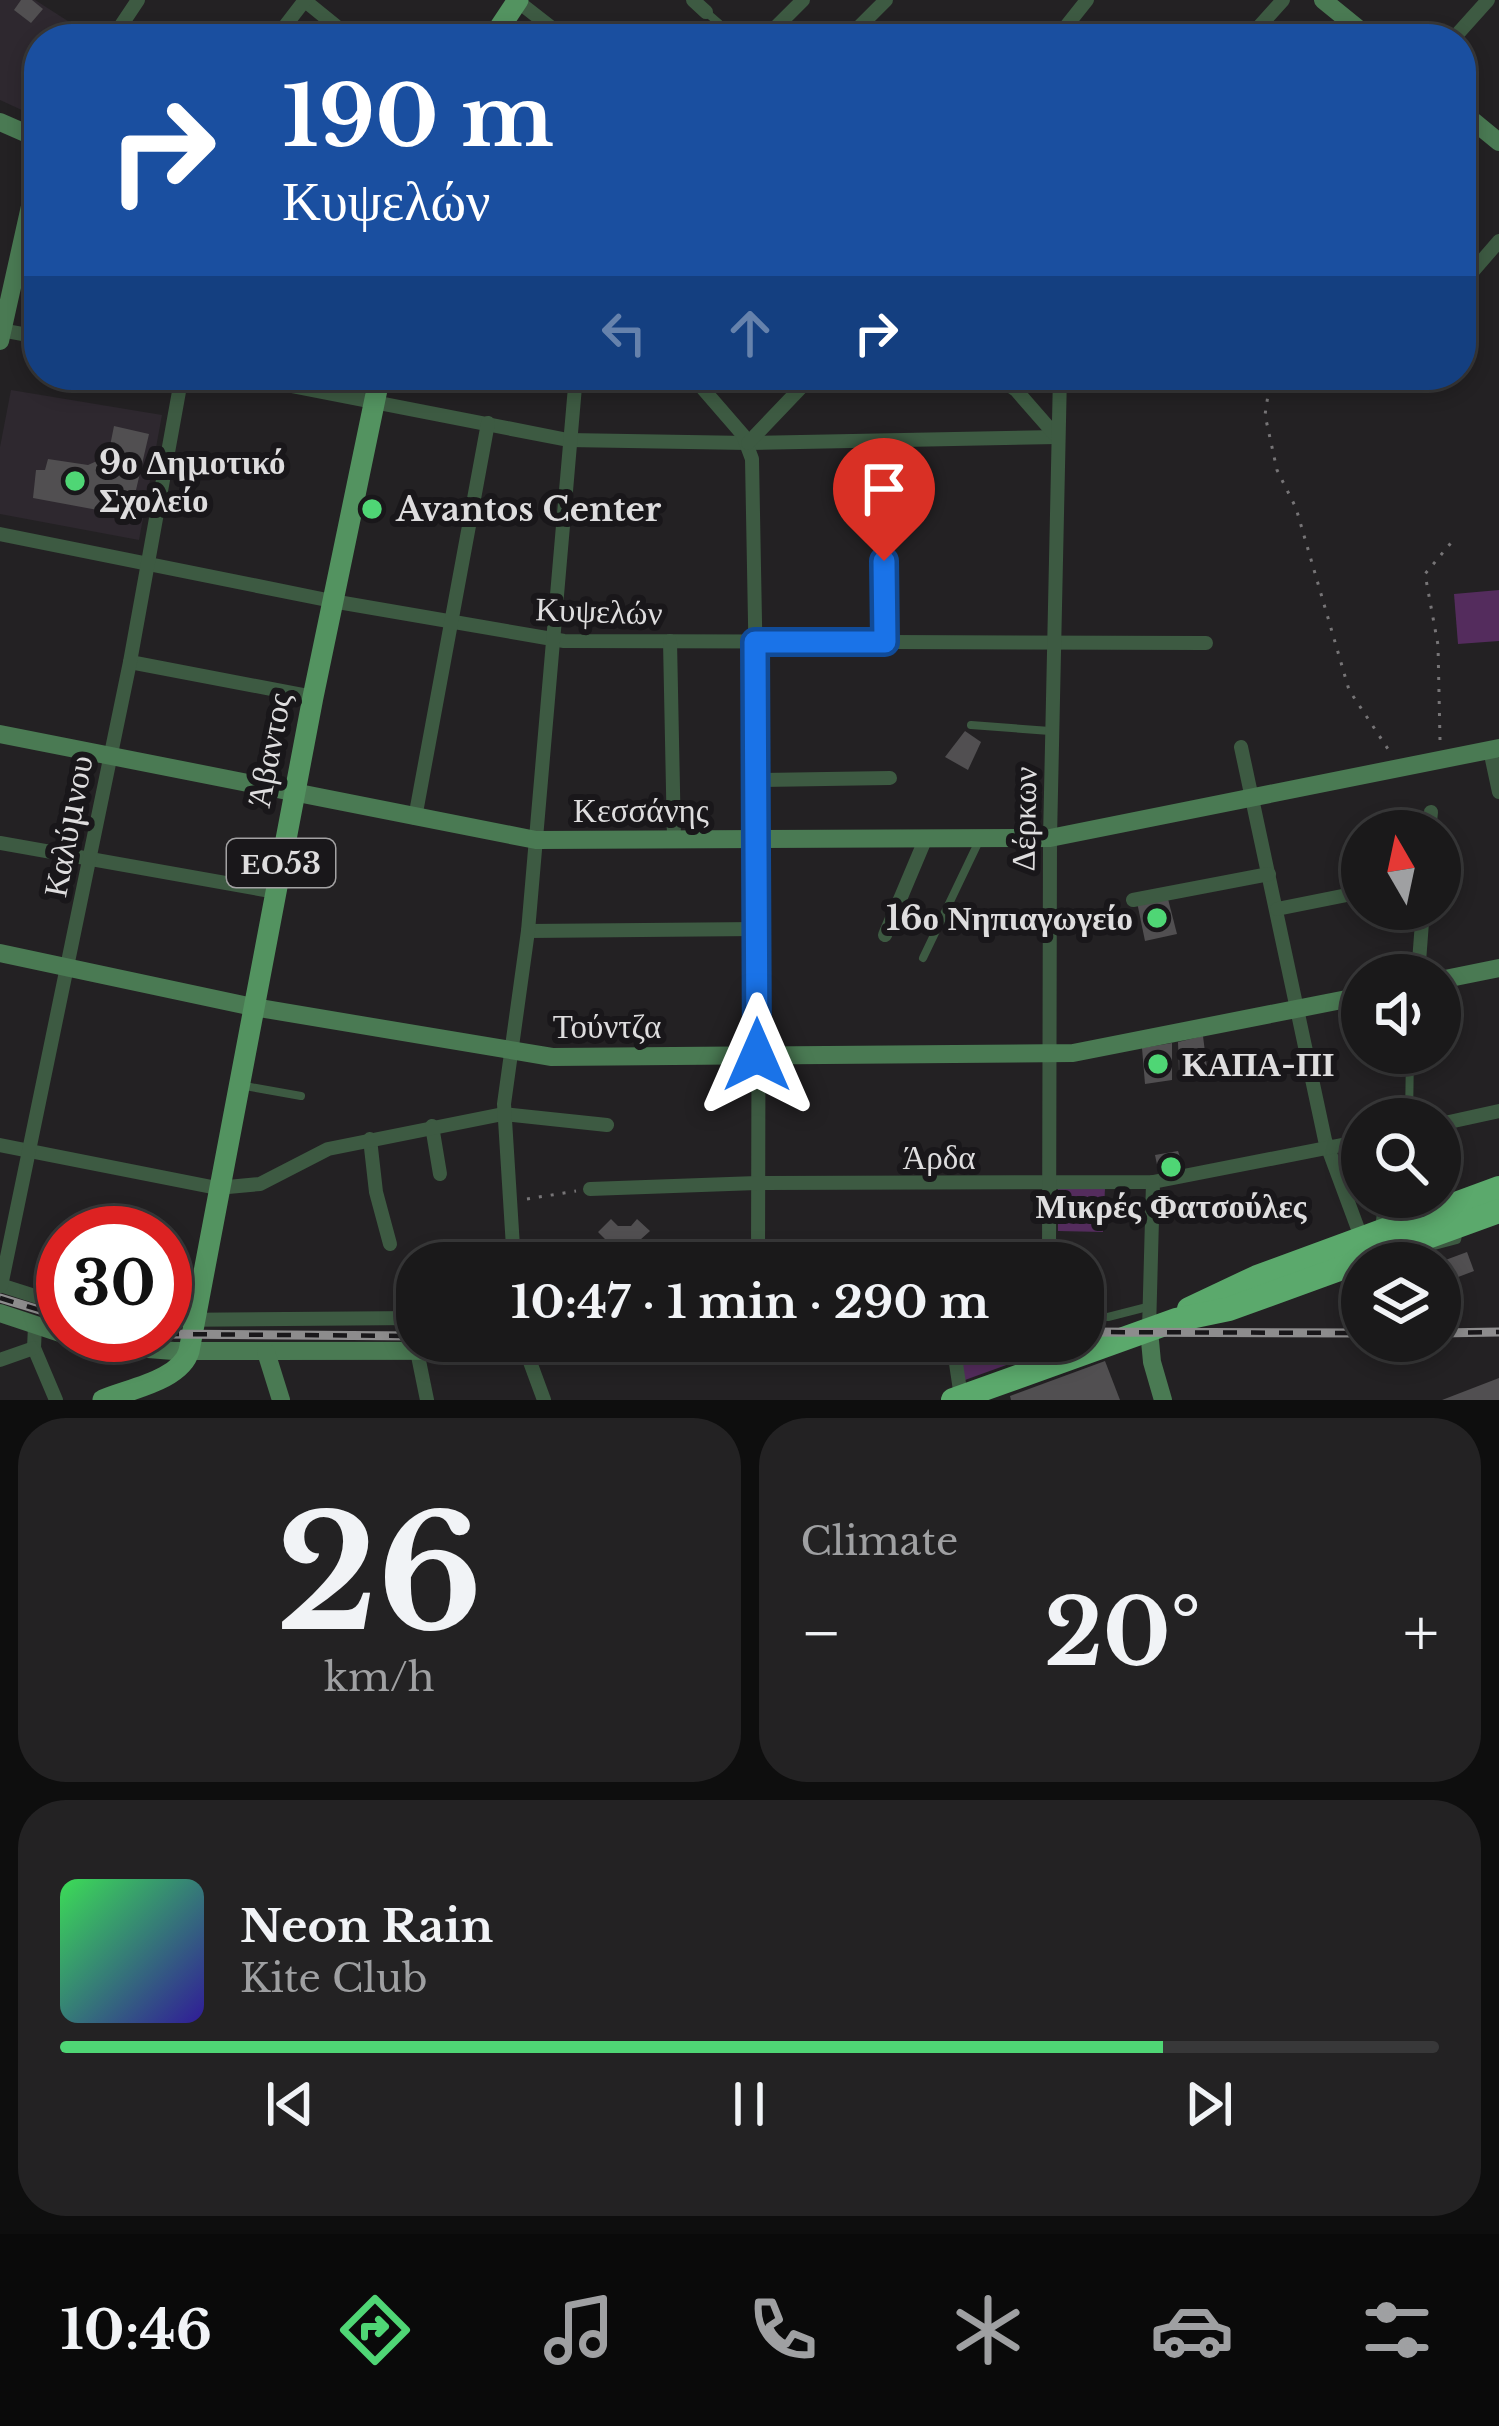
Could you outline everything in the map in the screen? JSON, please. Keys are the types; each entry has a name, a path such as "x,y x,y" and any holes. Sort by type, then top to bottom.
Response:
{"highway":[{"path":"1461,1199 1499,1188"},
{"path":"1104,1344 1151,1317 1176,1320 1229,1309 1499,1211"},
{"path":"1176,1320 1202,1301 1405,1218"},
{"path":"957,1399 1061,1362"}],"main road":[{"name":"Άβαντος","path":"192,1333 313,697 377,390"},
{"path":"103,1400 175,1371 185,1362"}],"street":[{"path":"287,24 305,0 334,24"},
{"path":"517,0 547,24"},
{"path":"693,0 706,12"},
{"path":"779,24 802,0"},
{"path":"862,24 886,0"},
{"path":"1068,24 1087,0"},
{"path":"1261,24 1283,0"},
{"path":"1323,0 1353,24"},
{"path":"1466,24 1488,0"},
{"path":"1,334 24,232"},
{"path":"1476,268 1499,241"},
{"name":"Καλύμνου","path":"1,1286 130,662 179,390"},
{"path":"316,390 568,440 748,443 1058,437"},
{"path":"513,1242 503,1114 528,931 574,390"},
{"path":"705,390 748,443 752,459 759,839 758,1242"},
{"path":"748,443 799,390"},
{"path":"1016,390 1058,437"},
{"name":"Δέρκων","path":"1049,1242 1050,838 1060,390"},
{"path":"415,818 488,423"},
{"path":"882,441 885,642"},
{"name":"Κυψελών","path":"0,534 552,640 1205,643"},
{"path":"670,641 674,839"},
{"path":"130,662 313,697"},
{"name":"Κεσσάνης","path":"0,734 536,840 1050,838 1495,749"},
{"path":"1241,747 1328,1148 1370,1234"},
{"path":"1495,749 1499,792"},
{"path":"758,780 890,778"},
{"path":"884,935 926,840"},
{"path":"0,843 276,892"},
{"path":"1133,900 1269,874"},
{"path":"1276,909 1341,896"},
{"path":"528,931 758,929"},
{"name":"Τούντζα","path":"0,953 253,1007 552,1057 1080,1052 1341,1000"},
{"path":"1461,976 1499,968"},
{"path":"1461,1120 1499,1112"},
{"path":"0,1144 218,1188 260,1184 320,1151 503,1114 607,1126"},
{"path":"432,1126 440,1174"},
{"path":"370,1139 389,1244"},
{"name":"Άρδα","path":"590,1189 758,1183 1154,1182 1341,1145"},
{"path":"1154,1182 1152,1363 1163,1400"},
{"path":"1,1286 36,1297"},
{"path":"0,1313 35,1326 34,1348 56,1400"},
{"path":"194,1321 396,1318"},
{"path":"0,1360 34,1348"},
{"path":"192,1351 396,1351"},
{"path":"266,1352 281,1400"},
{"path":"419,1362 427,1400"},
{"path":"530,1362 544,1400"},
{"path":"955,1362 957,1399"}],"lane":[{"path":"706,12 720,24"},
{"path":"971,725 1052,731"},
{"path":"923,958 980,839"},
{"path":"238,1084 301,1096"},
{"path":"1104,1317 1151,1317"}],"path":[{"path":"1268,390 1265,415 1277,470 1296,508 1349,690 1401,768"},
{"path":"1441,760 1438,645 1425,574 1455,538"},
{"path":"512,1202 590,1189"}],"shaded area":[{"path":"0,0 35,0 73,24 24,24 24,111 0,100"},
{"name":"9ο Δημοτικό Σχολείο","path":"11,390 162,415 139,540 0,514 0,447"},
{"path":"1499,590 1499,641 1458,644 1454,594"},
{"path":"1105,1188 1103,1232 1058,1231 1058,1189"},
{"path":"962,1362 1015,1362 965,1380"}],"building":[{"path":"21,0 32,0 43,9 31,23 14,10"},
{"name":"9ο Δημοτικό Σχολείο","path":"114,426 149,434 130,516 33,498 36,470 45,470 48,459 88,465 108,456"},
{"path":"965,731 981,742 968,770 945,757"},
{"name":"16ο Νηπιαγωγείο","path":"1167,895 1177,934 1145,941 1137,902"},
{"path":"1203,1036 1207,1068 1179,1074 1178,1042"},
{"name":"ΚΑΠΑ-ΠΙ","path":"1172,1043 1172,1080 1145,1084 1142,1048"},
{"path":"1178,1151 1185,1171 1159,1174 1155,1155"},
{"path":"611,1219 618,1226 631,1226 637,1219 650,1231 642,1242 608,1242 598,1232"},
{"path":"1467,1252 1474,1271 1461,1276 1461,1254"},
{"path":"1104,1361 1120,1400 1011,1400 1010,1396"},
{"path":"1499,1378 1499,1400 1442,1400"}],"railway":[{"path":"0,1298 36,1309"},
{"path":"1104,1332 1341,1333"},
{"path":"1461,1333 1499,1332"},
{"path":"192,1334 396,1336"}],"place":[{"name":"9ο Δημοτικό Σχολείο","path":"75,481"},
{"name":"Avantos Center","path":"372,509"},
{"name":"16ο Νηπιαγωγείο","path":"1157,918"},
{"name":"ΚΑΠΑ-ΠΙ","path":"1158,1064"},
{"name":"Μικρές Φατσούλες","path":"1171,1167"}],"route":[{"path":"757,1055 755,642 885,642 884,561"}]}
